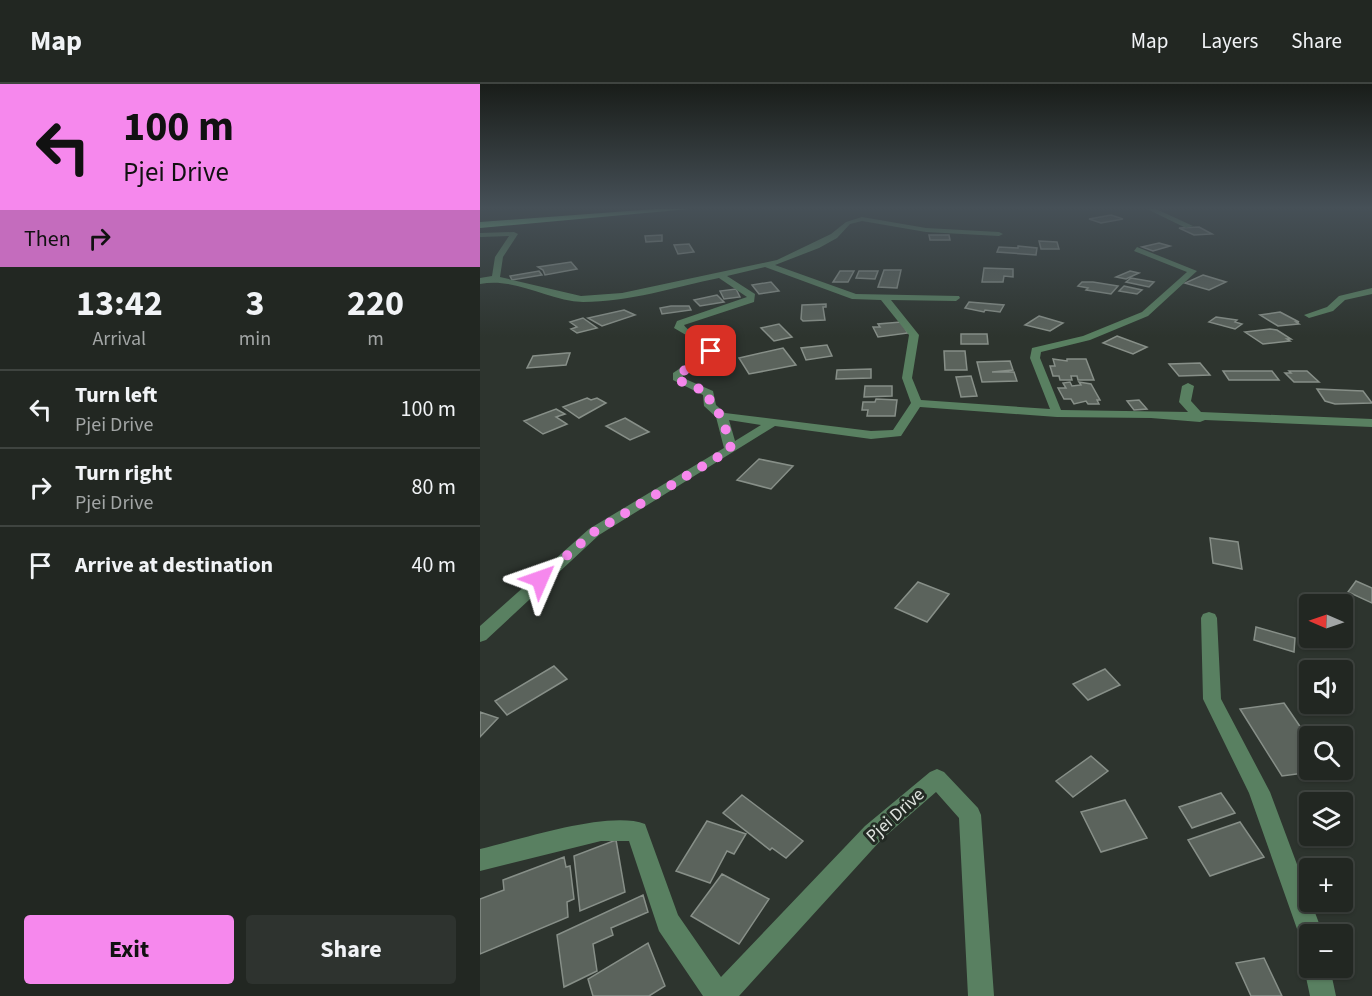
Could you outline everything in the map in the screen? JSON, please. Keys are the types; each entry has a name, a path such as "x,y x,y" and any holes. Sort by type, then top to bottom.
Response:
{"street":[{"path":"496,278 499,257 503,252"},
{"path":"480,280 496,278 581,299 622,296 722,276 766,265 804,252"},
{"path":"1057,413 1035,358 1036,350 1086,338 1145,314 1193,271 1144,252"},
{"path":"766,265 842,294 885,299 956,298"},
{"path":"722,276 752,296 751,300 680,324 679,328 699,337 711,351 707,357 677,375 678,380 709,393 710,406 722,416 871,435 897,433 917,403"},
{"path":"1309,315 1330,309 1342,298 1372,291"},
{"path":"885,299 914,334 907,378 917,403"},
{"path":"1188,387 1185,402 1200,418"},
{"path":"917,403 1057,413 1151,414 1200,418 1372,423"},
{"path":"722,416 731,449"},
{"path":"480,636 594,532 774,422"},
{"path":"1209,618 1212,699 1259,792 1307,924"},
{"name":"Pjei Drive","path":"480,860 601,831 637,831 668,922 720,996 873,833 936,777 970,815 981,996"},
{"path":"1319,978 1323,996"}],"building":[{"path":"677,252 694,252 678,254"},
{"path":"997,252 1036,252 1036,255"},
{"path":"571,262 577,269 545,275 538,267"},
{"path":"984,268 1013,269 1013,277 1004,276 1003,282 982,282"},
{"path":"884,270 901,270 897,288 878,287"},
{"path":"539,271 542,275 512,280 510,276"},
{"path":"840,271 854,271 848,282 833,282"},
{"path":"859,271 878,271 875,279 856,278"},
{"path":"1130,271 1139,273 1126,279 1116,277"},
{"path":"1203,275 1226,282 1209,290 1185,283"},
{"path":"1131,278 1154,282 1149,287 1126,282"},
{"path":"771,282 779,291 759,294 752,285"},
{"path":"1082,282 1118,286 1111,294 1086,290 1088,288 1078,286"},
{"path":"1124,286 1142,290 1137,294 1119,291"},
{"path":"736,289 740,297 724,299 720,291"},
{"path":"717,295 724,302 700,306 694,300"},
{"path":"969,302 1004,305 1000,312 985,310 984,312 965,308"},
{"path":"826,304 826,307 823,307 825,320 803,321 801,319 802,305"},
{"path":"689,306 691,310 662,314 660,308"},
{"path":"624,310 635,315 602,326 588,318"},
{"path":"1280,312 1299,324 1278,326 1260,315"},
{"path":"1039,316 1063,323 1050,331 1025,325"},
{"path":"1216,317 1237,320 1235,322 1242,324 1235,329 1209,322"},
{"path":"583,318 597,328 577,333 571,329 577,327 570,322"},
{"path":"901,322 908,333 878,337 873,327 880,327 878,324"},
{"path":"779,324 792,337 774,341 761,328"},
{"path":"1277,330 1291,339 1287,339 1290,341 1263,344 1245,332"},
{"path":"961,334 987,334 988,344 961,344"},
{"path":"1117,336 1147,347 1133,354 1103,343"},
{"path":"827,345 832,356 806,360 801,348"},
{"path":"783,348 796,365 749,374 739,358"},
{"path":"944,351 965,351 967,370 945,370"},
{"path":"570,353 566,365 527,368 533,356"},
{"path":"1053,359 1067,361 1067,359 1086,359 1094,380 1078,380 1077,376 1071,376 1072,380 1060,380 1059,376 1053,376 1050,366 1055,366"},
{"path":"1010,361 1013,370 992,372 1014,372 1017,381 982,382 977,362"},
{"path":"1200,363 1210,375 1179,376 1169,364"},
{"path":"871,369 871,378 836,379 837,370"},
{"path":"1223,371 1272,371 1279,380 1229,380"},
{"path":"1289,371 1307,371 1319,382 1294,382 1285,373 1291,373"},
{"path":"971,376 977,396 961,397 956,377"},
{"path":"1070,382 1072,386 1081,385 1079,382 1091,384 1100,400 1097,400 1099,404 1088,404 1086,401 1074,404 1071,399 1064,399 1058,388 1066,388 1063,383"},
{"path":"865,386 892,386 892,396 864,397"},
{"path":"1317,389 1363,391 1372,403 1335,404 1325,401"},
{"path":"587,398 591,400 597,398 606,403 579,418 563,407"},
{"path":"876,399 897,400 895,416 867,416 868,410 862,410 863,402 875,402"},
{"path":"1139,400 1147,409 1134,410 1127,401"},
{"path":"556,409 565,414 556,417 567,424 543,434 524,421"},
{"path":"625,418 649,432 630,440 606,426"},
{"path":"759,459 793,466 771,489 737,480"},
{"path":"1210,538 1238,542 1242,569 1213,563"},
{"path":"1356,581 1372,588 1372,603 1353,594 1348,592"},
{"path":"918,582 949,594 927,622 895,608"},
{"path":"1256,627 1295,638 1294,652 1254,640"},
{"path":"554,666 567,679 507,715 495,701"},
{"path":"1105,669 1120,685 1088,700 1073,684"},
{"path":"1284,703 1300,726 1299,774 1282,776 1240,709"},
{"path":"480,712 498,718 480,737"},
{"path":"1091,756 1108,771 1073,797 1056,781"},
{"path":"1221,793 1235,813 1192,828 1179,807"},
{"path":"742,795 803,841 786,858 772,848 770,850 723,813"},
{"path":"1125,800 1147,838 1101,852 1081,812"},
{"path":"707,821 746,834 734,854 727,851 710,883 676,871"},
{"path":"1240,822 1264,857 1210,876 1188,840"},
{"path":"616,840 625,892 580,911 574,856"},
{"path":"564,857 566,867 570,866 574,899 567,902 568,917 480,954 480,899 504,890 503,880"},
{"path":"722,874 769,899 739,944 691,916"},
{"path":"643,895 648,912 611,928 613,935 593,944 597,971 564,987 557,935"},
{"path":"648,943 665,986 649,996 593,996 588,979"},
{"path":"1264,958 1282,996 1251,996 1236,963"}],"route":[{"path":"540,579 594,532 628,509 712,463 731,449 722,416 710,406 709,393 678,380 677,375 707,357 711,351"}]}
